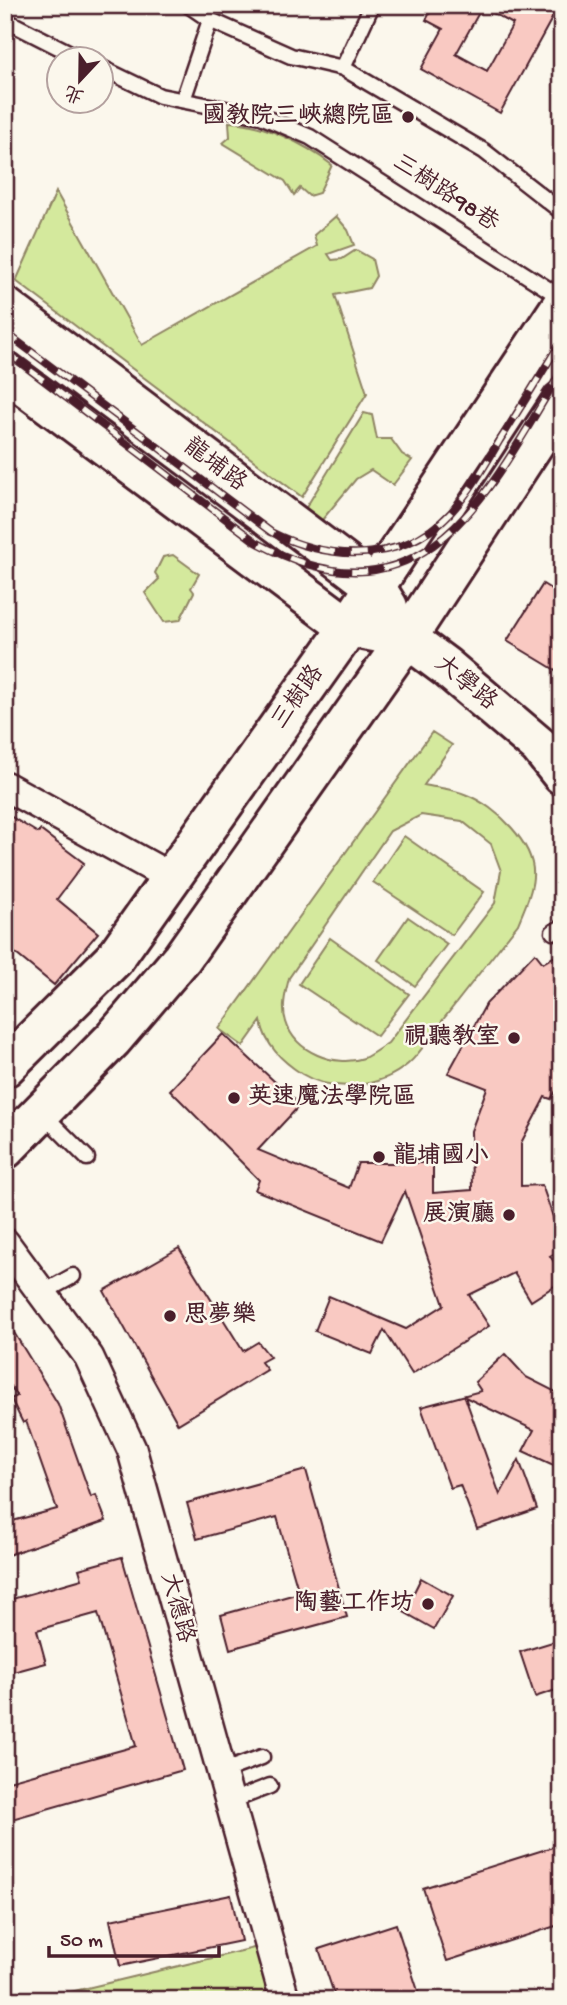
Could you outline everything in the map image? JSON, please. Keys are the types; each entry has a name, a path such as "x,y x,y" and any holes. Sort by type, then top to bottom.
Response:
{"street":[{"name":"三樹路","path":"42,1110 9,1058 114,959 348,627 562,305"},
{"name":"龍埔路","path":"5,307 376,586 407,638"},
{"name":"龍埔路","path":"5,371 348,627"},
{"path":"5,1149 113,1039 183,958 407,638 562,401"},
{"name":"大學路","path":"348,627 407,638 446,667 539,746 562,775"},
{"path":"5,786 172,878"},
{"name":"大德路","path":"5,1243 44,1292 89,1357 132,1450 285,2000"}],"lane":[{"path":"188,5 210,20 291,56 343,68 484,151 562,212"},
{"path":"343,68 372,5"},
{"path":"5,20 56,46"},
{"path":"183,100 210,20"},
{"name":"三樹路98巷","path":"116,75 160,96 261,116 310,136 562,298"},
{"path":"42,1110 88,1158"},
{"path":"44,1292 73,1276"},
{"path":"221,1772 262,1757"},
{"path":"229,1802 270,1786"}],"green space":[{"path":"229,122 269,130 310,150 332,165 319,193 309,196 300,188 294,195 285,181 223,143 230,137"},
{"path":"56,192 142,345 317,246 314,235 336,216 348,230 354,245 328,254 332,260 342,259 356,250 372,259 376,276 369,288 335,295 367,393 302,497 16,281"},
{"path":"364,413 372,415 377,439 391,439 402,454 412,460 393,485 371,470 356,479 322,520 315,521 302,514"},
{"path":"173,555 199,574 191,588 194,592 180,620 164,622 145,593 159,579 155,573 163,557"},
{"path":"432,732 452,745 424,785 467,795 501,817 521,839 528,852 533,877 518,924 416,1056 397,1072 384,1078 370,1083 342,1086 314,1080 288,1064 270,1045 261,1021 243,1046 219,1029","holes":["421,815 462,821 491,844 501,871 495,903 388,1043 364,1058 353,1061 329,1059 307,1049 298,1042 286,1022 284,1005 289,978 390,831"]},
{"path":"404,836 484,892 452,935 373,882"},
{"path":"408,917 447,944 415,986 378,960"},
{"path":"330,938 409,994 377,1036 299,984"},
{"path":"258,1947 269,2000 37,2000"}],"building":[{"path":"434,5 546,5 556,11 500,113 421,69 443,29 426,20","holes":["482,7 513,24 487,71 456,54"]},
{"path":"543,584 562,596 562,674 507,641"},
{"path":"5,813 38,833 40,830 84,863 57,899 98,933 54,985 5,945"},
{"path":"562,952 562,1094 556,1091 551,1099 545,1097 521,1143 521,1186 542,1185 562,1243 562,1250 550,1256 562,1274 562,1281 531,1301 514,1273 469,1295 489,1326 412,1374 384,1330 372,1354 315,1331 329,1296 406,1329 444,1305 405,1191 381,1241 255,1190 259,1180 170,1090 223,1034 300,1105 258,1150 349,1188 358,1163 433,1163 433,1193 472,1190 471,1131 487,1088 448,1073 486,1004 535,953 543,963"},
{"name":"思夢樂","path":"179,1248 243,1351 258,1342 270,1357 261,1362 267,1370 178,1424 104,1291"},
{"path":"5,1318 58,1404 91,1497 96,1495 106,1521 5,1556 5,1523 57,1509 26,1421 23,1423 11,1399 17,1396 5,1378"},
{"path":"505,1354 526,1377 562,1395 562,1469 523,1451 534,1430 465,1397 500,1495 519,1460 537,1509 477,1529 460,1485 450,1488 421,1407 481,1391 475,1382"},
{"path":"306,1470 347,1617 230,1649 221,1615 299,1593 277,1517 197,1539 187,1503"},
{"path":"122,1557 183,1770 5,1821 5,1782 136,1746 98,1613 37,1630 46,1663 13,1672 5,1646 5,1601 82,1579 79,1569"},
{"name":"陶藝工作坊","path":"421,1578 453,1596 434,1629 404,1612"},
{"path":"562,1639 562,1688 535,1697 520,1652"},
{"path":"562,1844 562,1924 447,1961 423,1888"},
{"path":"231,1895 241,1941 120,1966 110,1920"},
{"path":"396,1924 421,2000 336,2000 319,1949"}],"railway":[{"path":"5,332 271,532 321,550 346,553 395,547 418,538 440,523 476,481 562,340"},
{"path":"5,351 256,542 314,566 364,571 407,560 444,537 477,503 507,462 562,370"}],"place":[{"name":"國教院三峽總院區","path":"408,117"},
{"name":"視聽教室","path":"514,1038"},
{"name":"英速魔法學院區","path":"234,1098"},
{"name":"龍埔國小","path":"379,1157"},
{"name":"展演廳","path":"509,1215"},
{"name":"思夢樂","path":"170,1316"},
{"name":"陶藝工作坊","path":"428,1604"}]}
